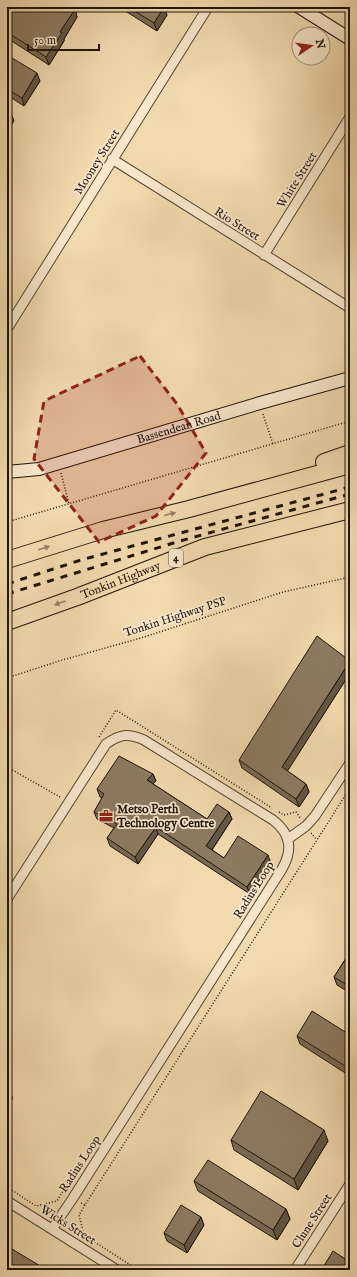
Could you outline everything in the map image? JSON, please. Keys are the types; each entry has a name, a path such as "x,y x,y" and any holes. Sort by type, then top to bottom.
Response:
{"highway":[{"path":"189,509 350,453"},
{"path":"7,560 103,530 189,509 350,465"},
{"name":"Tonkin Highway","path":"7,622 77,597 205,547 350,510"},
{"path":"77,597 217,553 350,518"}],"street":[{"name":"Mooney Street","path":"7,330 208,7"},
{"path":"299,7 350,39"},
{"name":"White Street","path":"264,255 350,117"},
{"name":"Rio Street","path":"112,159 350,308"},
{"name":"Bassendean Road","path":"7,472 39,470 260,403 350,378"},
{"path":"7,899 106,744 115,737 123,735 135,736 144,740 260,812 280,826 288,839 306,826 315,816 350,762"},
{"name":"Radius Loop","path":"52,1229 78,1191 282,869 287,857 288,839"},
{"name":"Clune Street","path":"295,1270 350,1184"},
{"name":"Wicks Street","path":"7,1201 116,1270"}],"lane":[{"path":"7,1103 10,1098"}],"path":[{"path":"260,403 273,444"},
{"path":"7,522 350,421"},
{"path":"59,463 69,504"},
{"name":"Tonkin Highway PSP","path":"7,678 59,661 141,638 283,592 350,577"},
{"path":"99,737 116,710 284,815 296,812"},
{"path":"7,766 60,797"},
{"path":"85,1206 79,1215 84,1235 138,1270"}],"highlighted area":[{"path":"140,356 177,404 206,453 156,516 99,542 34,459 44,401"}],"building":[{"path":"7,7 71,7 75,9 60,32 62,33 46,57 7,32"},
{"path":"128,7 164,7 154,23"},
{"path":"7,55 37,73 22,98 7,89"},
{"path":"7,110 11,113 7,119"},
{"path":"317,636 350,661 282,767 306,784 296,799 239,760"},
{"path":"119,756 153,774 147,780 207,819 217,804 229,812 206,846 224,858 238,836 268,855 247,887 156,827 135,857 107,838 117,824 94,812 104,794 97,789"},
{"path":"350,952 350,987 334,977"},
{"path":"312,1011 350,1035 350,1069 297,1036"},
{"path":"261,1091 324,1130 294,1179 231,1140"},
{"path":"208,1160 286,1209 273,1230 194,1181"},
{"path":"181,1205 201,1217 184,1245 164,1233"},
{"path":"7,1246 47,1270 7,1270"},
{"path":"333,1251 350,1262 350,1270 322,1269"}],"railway":[{"path":"7,584 81,560 350,487"},
{"path":"7,594 180,541 350,494"}],"place":[{"name":"Metso Perth Technology Centre","path":"106,816"}]}
